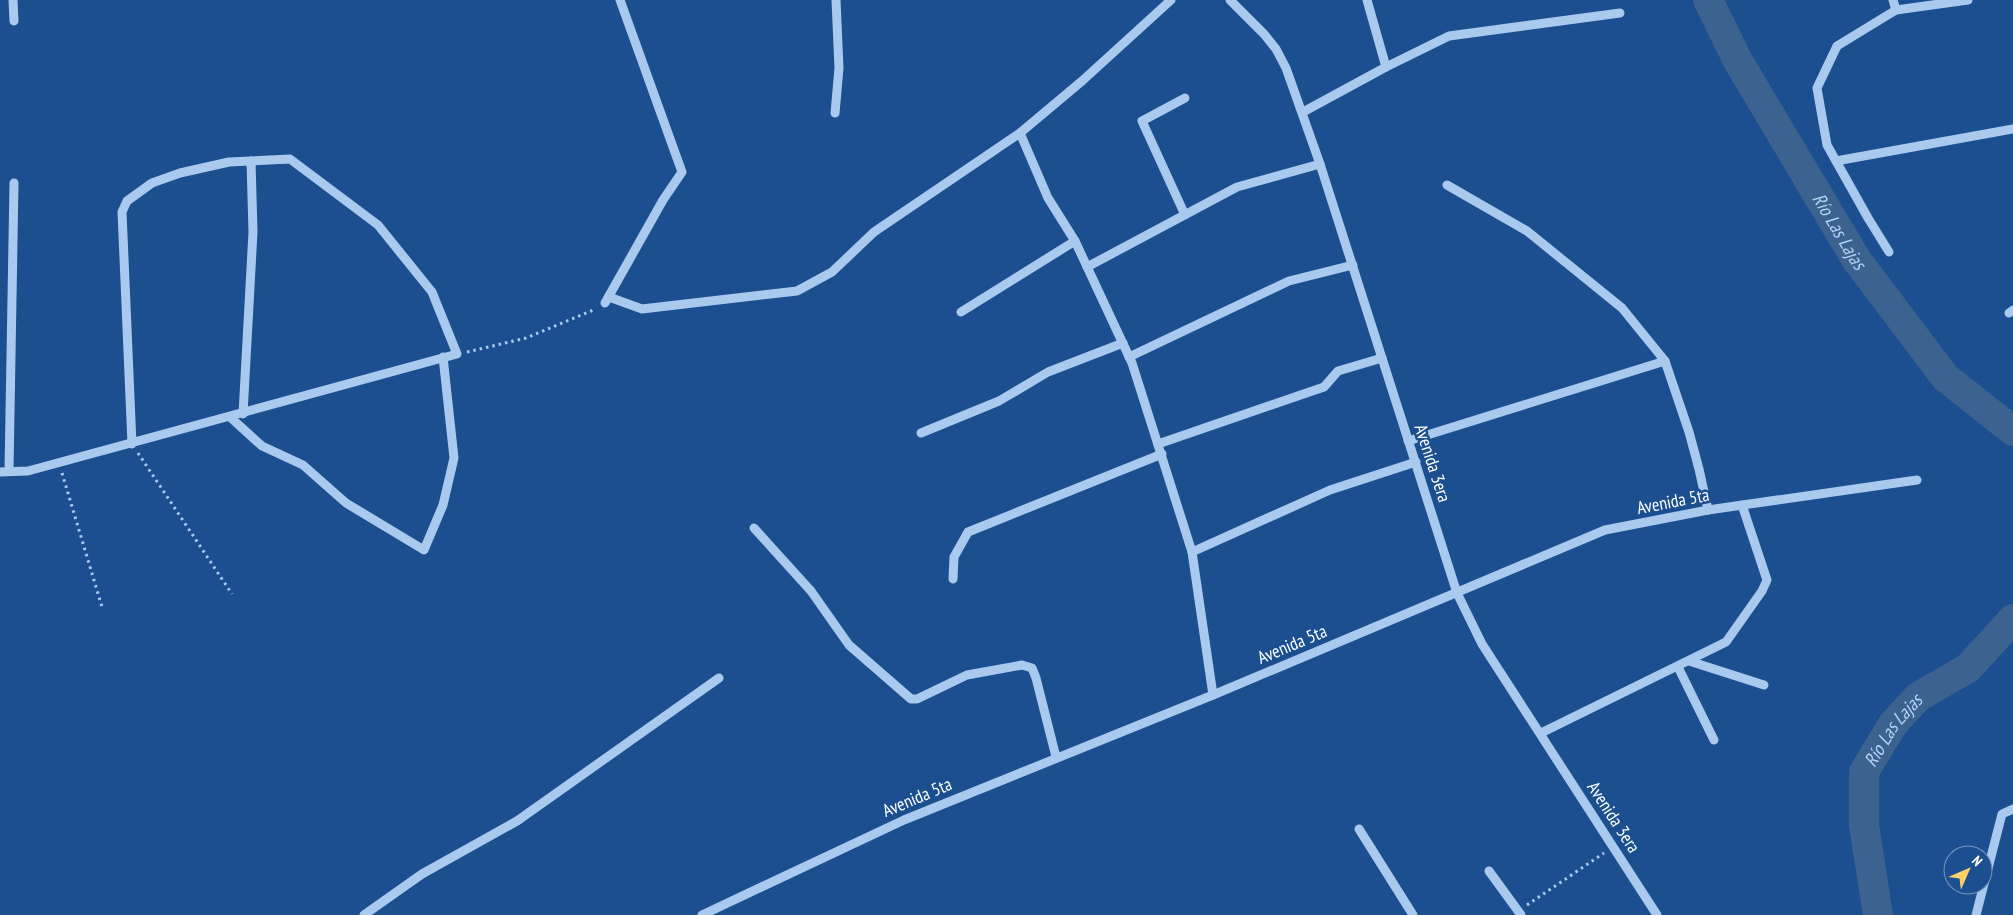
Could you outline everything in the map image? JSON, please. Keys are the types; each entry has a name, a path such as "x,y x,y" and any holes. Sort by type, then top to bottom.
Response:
{"street":[{"path":"13,0 14,20"},
{"path":"620,0 682,172 663,200 607,300 642,309 797,291 832,272 874,232 1020,133 1082,81 1171,0"},
{"path":"835,113 839,68 836,0"},
{"name":"Avenida 3era","path":"1230,0 1264,34 1276,49 1286,68 1303,112 1457,593 1482,644 1657,915"},
{"path":"1367,0 1386,67"},
{"path":"1893,0 1896,10"},
{"path":"1889,252 1827,145 1817,88 1838,46 1896,10 1968,0"},
{"path":"1303,112 1386,67 1449,36 1620,13"},
{"path":"1185,215 1142,121 1186,98"},
{"path":"1836,161 2013,129"},
{"path":"1020,133 1048,198 1075,241 1129,357 1162,454 1192,552 1213,695"},
{"path":"14,183 4,472 28,471 60,463 132,444 230,417 243,414 457,354 432,292 378,225 290,160 221,163 180,173 152,182 127,201 122,212 132,444"},
{"path":"243,414 253,232 250,161"},
{"path":"1087,267 1238,187 1320,164"},
{"path":"1447,185 1527,231 1622,308 1665,362 1694,450 1708,510"},
{"path":"961,312 1075,241"},
{"path":"1129,357 1289,280 1353,265"},
{"path":"921,433 999,401 1048,372 1123,343"},
{"path":"230,417 262,446 303,465 346,503 424,550 444,505 454,458 443,358"},
{"path":"1158,444 1324,386 1338,371 1382,358"},
{"path":"1408,441 1665,362"},
{"path":"953,579 954,557 968,532 1162,454"},
{"path":"1192,552 1330,490 1416,462"},
{"name":"Avenida 5ta","path":"702,915 904,820 1213,695 1605,530 1708,510 1917,480"},
{"path":"1540,733 1726,642 1762,591 1767,580 1742,505"},
{"path":"754,528 811,591 849,645 911,699 917,699 967,675 1022,665 1032,668 1056,757"},
{"path":"1689,661 1764,686"},
{"path":"1678,667 1714,740"},
{"path":"364,915 422,874 517,821 719,678"},
{"path":"1976,915 2002,814 2013,809"},
{"path":"1359,829 1413,915"},
{"path":"1489,871 1519,913"}],"path":[{"path":"457,354 526,338 589,313 607,300"},
{"path":"132,444 232,594"},
{"path":"60,463 102,607"},
{"path":"1519,913 1614,846"}],"waterway":[{"name":"Río Las Lajas","path":"1708,0 1738,61 1856,259 1945,377 2013,431"},
{"name":"Río Las Lajas","path":"1878,915 1864,825 1864,772 1893,724 1918,697 1968,668 2013,619"}]}
